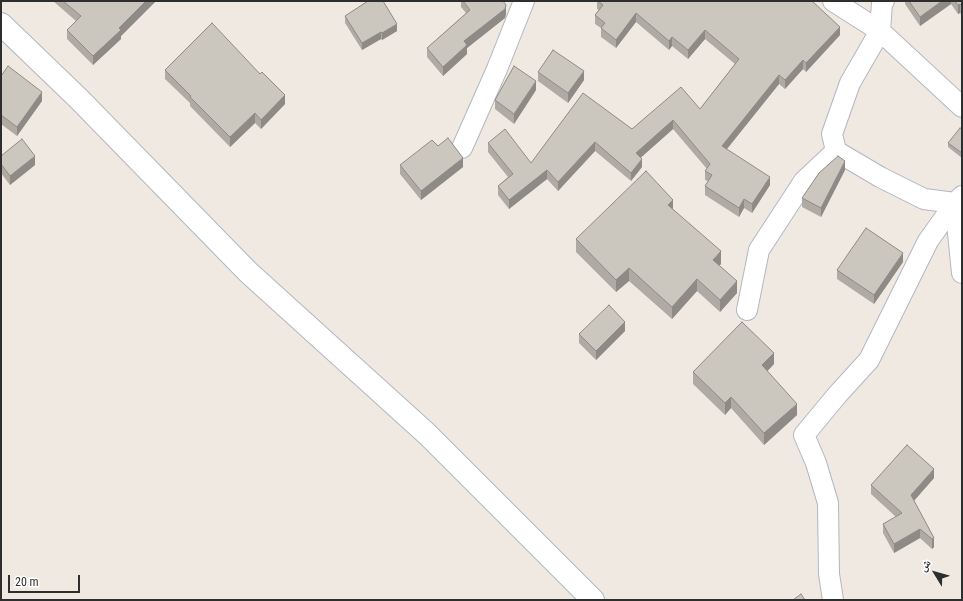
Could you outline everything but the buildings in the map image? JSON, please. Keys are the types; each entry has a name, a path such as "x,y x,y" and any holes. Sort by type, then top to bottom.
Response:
{"street":[{"path":"462,148 497,69 524,1"},
{"path":"833,1 880,31 962,107"},
{"path":"884,1 882,3 880,31 850,83 832,134 836,151 880,178 924,199 958,200"},
{"path":"1,24 79,100 248,272 427,434 594,600"},
{"path":"747,310 759,250 804,181 836,151"},
{"path":"958,200 962,273"},
{"path":"833,600 830,574 828,503 816,463 804,435 869,360 928,241 958,200"}]}
